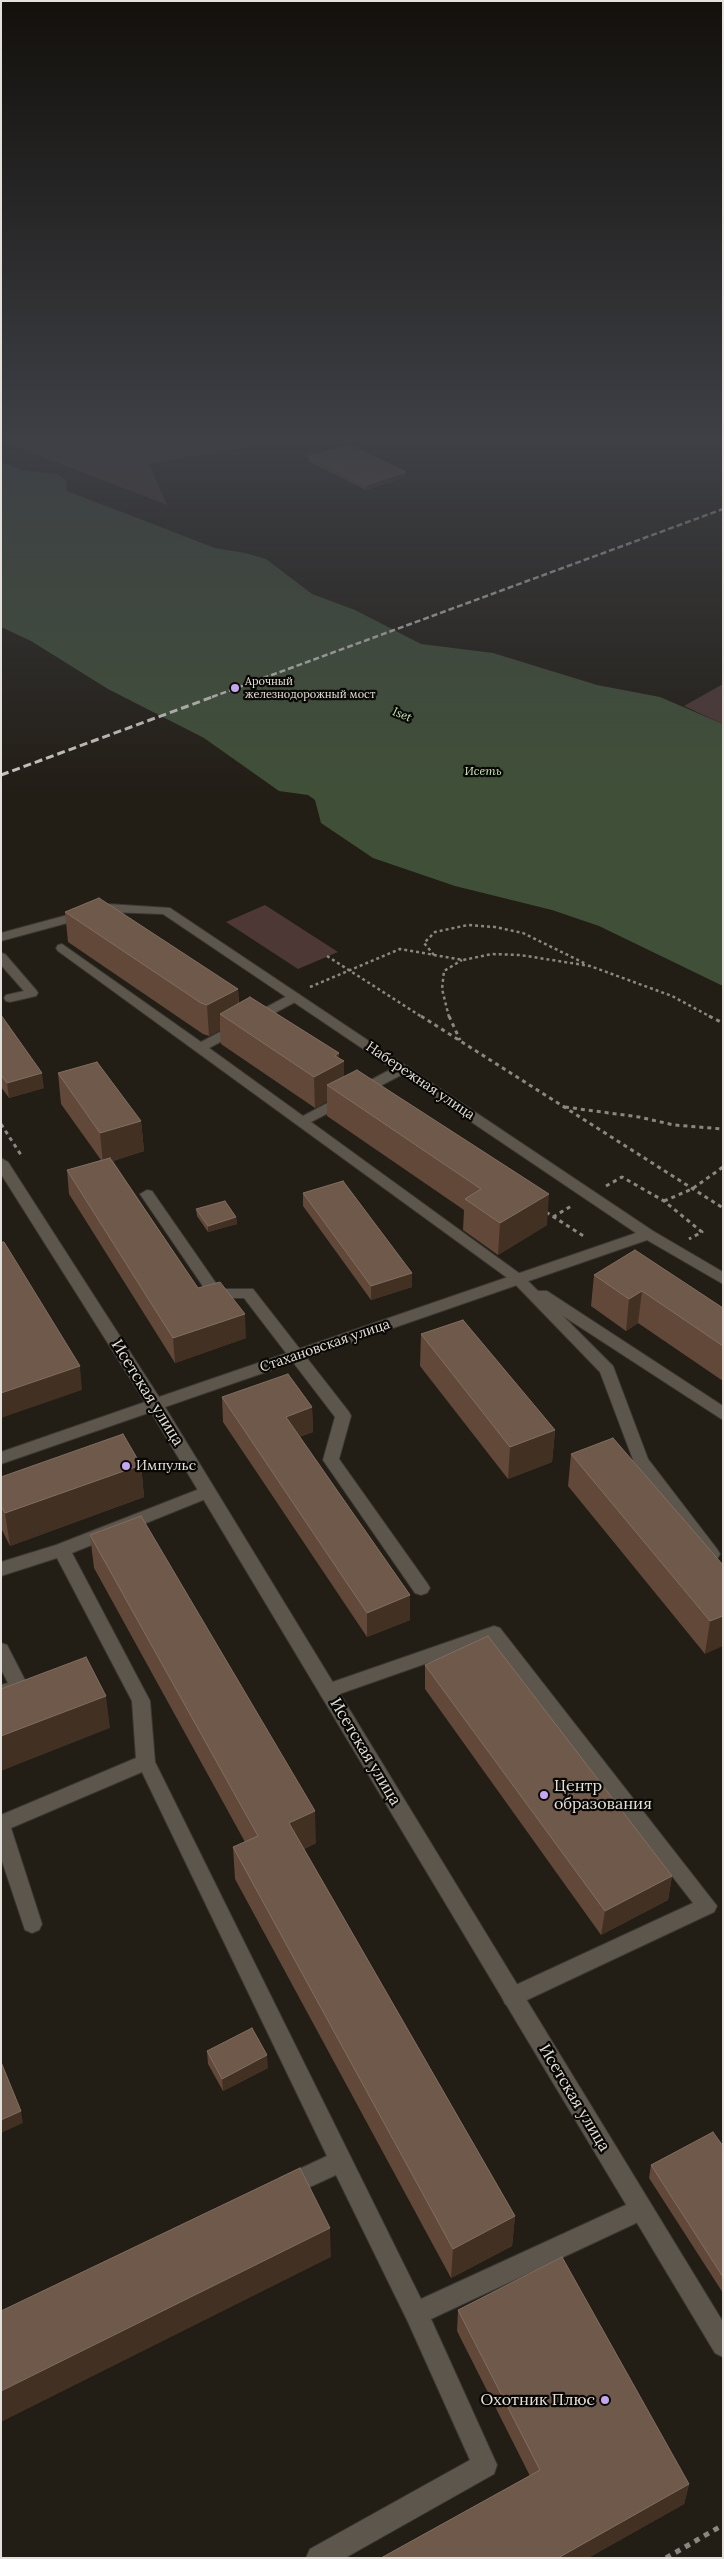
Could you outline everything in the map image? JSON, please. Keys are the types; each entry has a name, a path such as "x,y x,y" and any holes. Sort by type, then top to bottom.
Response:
{"street":[{"name":"Набережная улица","path":"1,937 108,908 166,911 648,1234 723,1279"},
{"path":"62,948 518,1279 723,1414"},
{"path":"1,957 32,993 10,998"},
{"path":"200,1048 293,996"},
{"path":"302,1122 402,1069"},
{"name":"Исетская улица","path":"1,1162 156,1406 723,2345"},
{"path":"147,1194 216,1294 248,1293 343,1416 331,1460 421,1588"},
{"name":"Стахановская улица","path":"1,1458 156,1406 648,1234"},
{"path":"518,1279 607,1370 641,1460 717,1561"},
{"path":"1,1569 62,1550 208,1492"},
{"path":"62,1550 141,1701 146,1762 416,2314 485,2465 319,2558"},
{"path":"328,1691 494,1633 708,1906 512,1997"},
{"path":"1,1650 18,1686 1,1693"},
{"path":"32,1924 1,1825 146,1762"},
{"path":"270,2194 341,2161"},
{"path":"416,2314 641,2209"}],"path":[{"path":"435,955 424,942 435,932 468,925 495,927 523,933 590,966 672,996 723,1022"},
{"path":"293,996 346,970 400,949 463,960"},
{"path":"460,1041 450,1018 442,989 444,971 463,960 492,954 520,955 590,966"},
{"path":"328,956 346,970 723,1208"},
{"path":"562,1106 639,1117 674,1125 723,1129"},
{"path":"664,1201 692,1189 723,1168"},
{"path":"545,1212 603,1249"},
{"path":"666,2558 723,2525"}],"shaded area":[{"path":"723,684 723,724 684,706"},
{"path":"265,905 338,952 298,969 226,922"}],"water":[{"name":"Исеть","path":"1,562 270,562 312,594 355,610 421,644 493,653 597,685 660,697 723,724 723,986 599,926 552,910 455,886 373,858 321,823 315,800 308,795 279,791 204,738 108,689 31,641 1,627"}],"building":[{"path":"99,898 238,989 207,1005 201,1003 65,912"},
{"path":"250,997 339,1053 335,1056 344,1061 314,1077 220,1014"},
{"path":"1,1015 42,1073 7,1083 1,1075"},
{"path":"97,1062 141,1121 100,1133 58,1073"},
{"path":"357,1070 549,1194 500,1223 465,1199 481,1189 327,1085"},
{"path":"110,1158 198,1288 220,1282 245,1314 173,1338 67,1170"},
{"path":"343,1181 412,1273 371,1286 303,1193"},
{"path":"225,1201 236,1217 208,1226 196,1209"},
{"path":"1,1242 4,1242 80,1366 1,1393"},
{"path":"635,1250 723,1308 723,1346 642,1291 629,1299 594,1275"},
{"path":"463,1320 555,1430 510,1447 421,1334"},
{"path":"288,1374 312,1407 286,1417 410,1595 367,1613 222,1397"},
{"path":"123,1434 141,1465 5,1513 1,1506 1,1477"},
{"path":"613,1438 723,1565 723,1616 710,1621 571,1454"},
{"path":"141,1516 315,1811 289,1823 515,2216 453,2249 233,1847 258,1836 90,1535"},
{"name":"Центр образования","path":"488,1636 672,1876 605,1911 425,1665"},
{"path":"86,1657 106,1696 1,1736 1,1689"},
{"path":"252,2028 267,2055 222,2079 207,2051"},
{"path":"1,2062 21,2111 1,2120"},
{"path":"713,2132 723,2146 723,2277 651,2165"},
{"path":"300,2168 330,2228 1,2391 1,2311"},
{"path":"562,2257 689,2484 558,2558 381,2558 540,2470 458,2310"}],"railway":[{"path":"212,697 578,562"},
{"path":"1,775 215,696"}],"place":[{"name":"Арочный железнодорожный мост","path":"235,688"},
{"name":"Импульс","path":"126,1466"},
{"name":"Центр образования","path":"544,1795"},
{"name":"Охотник Плюс","path":"605,2400"}],"water label":[{"name":"Iset","path":"402,715"}]}
